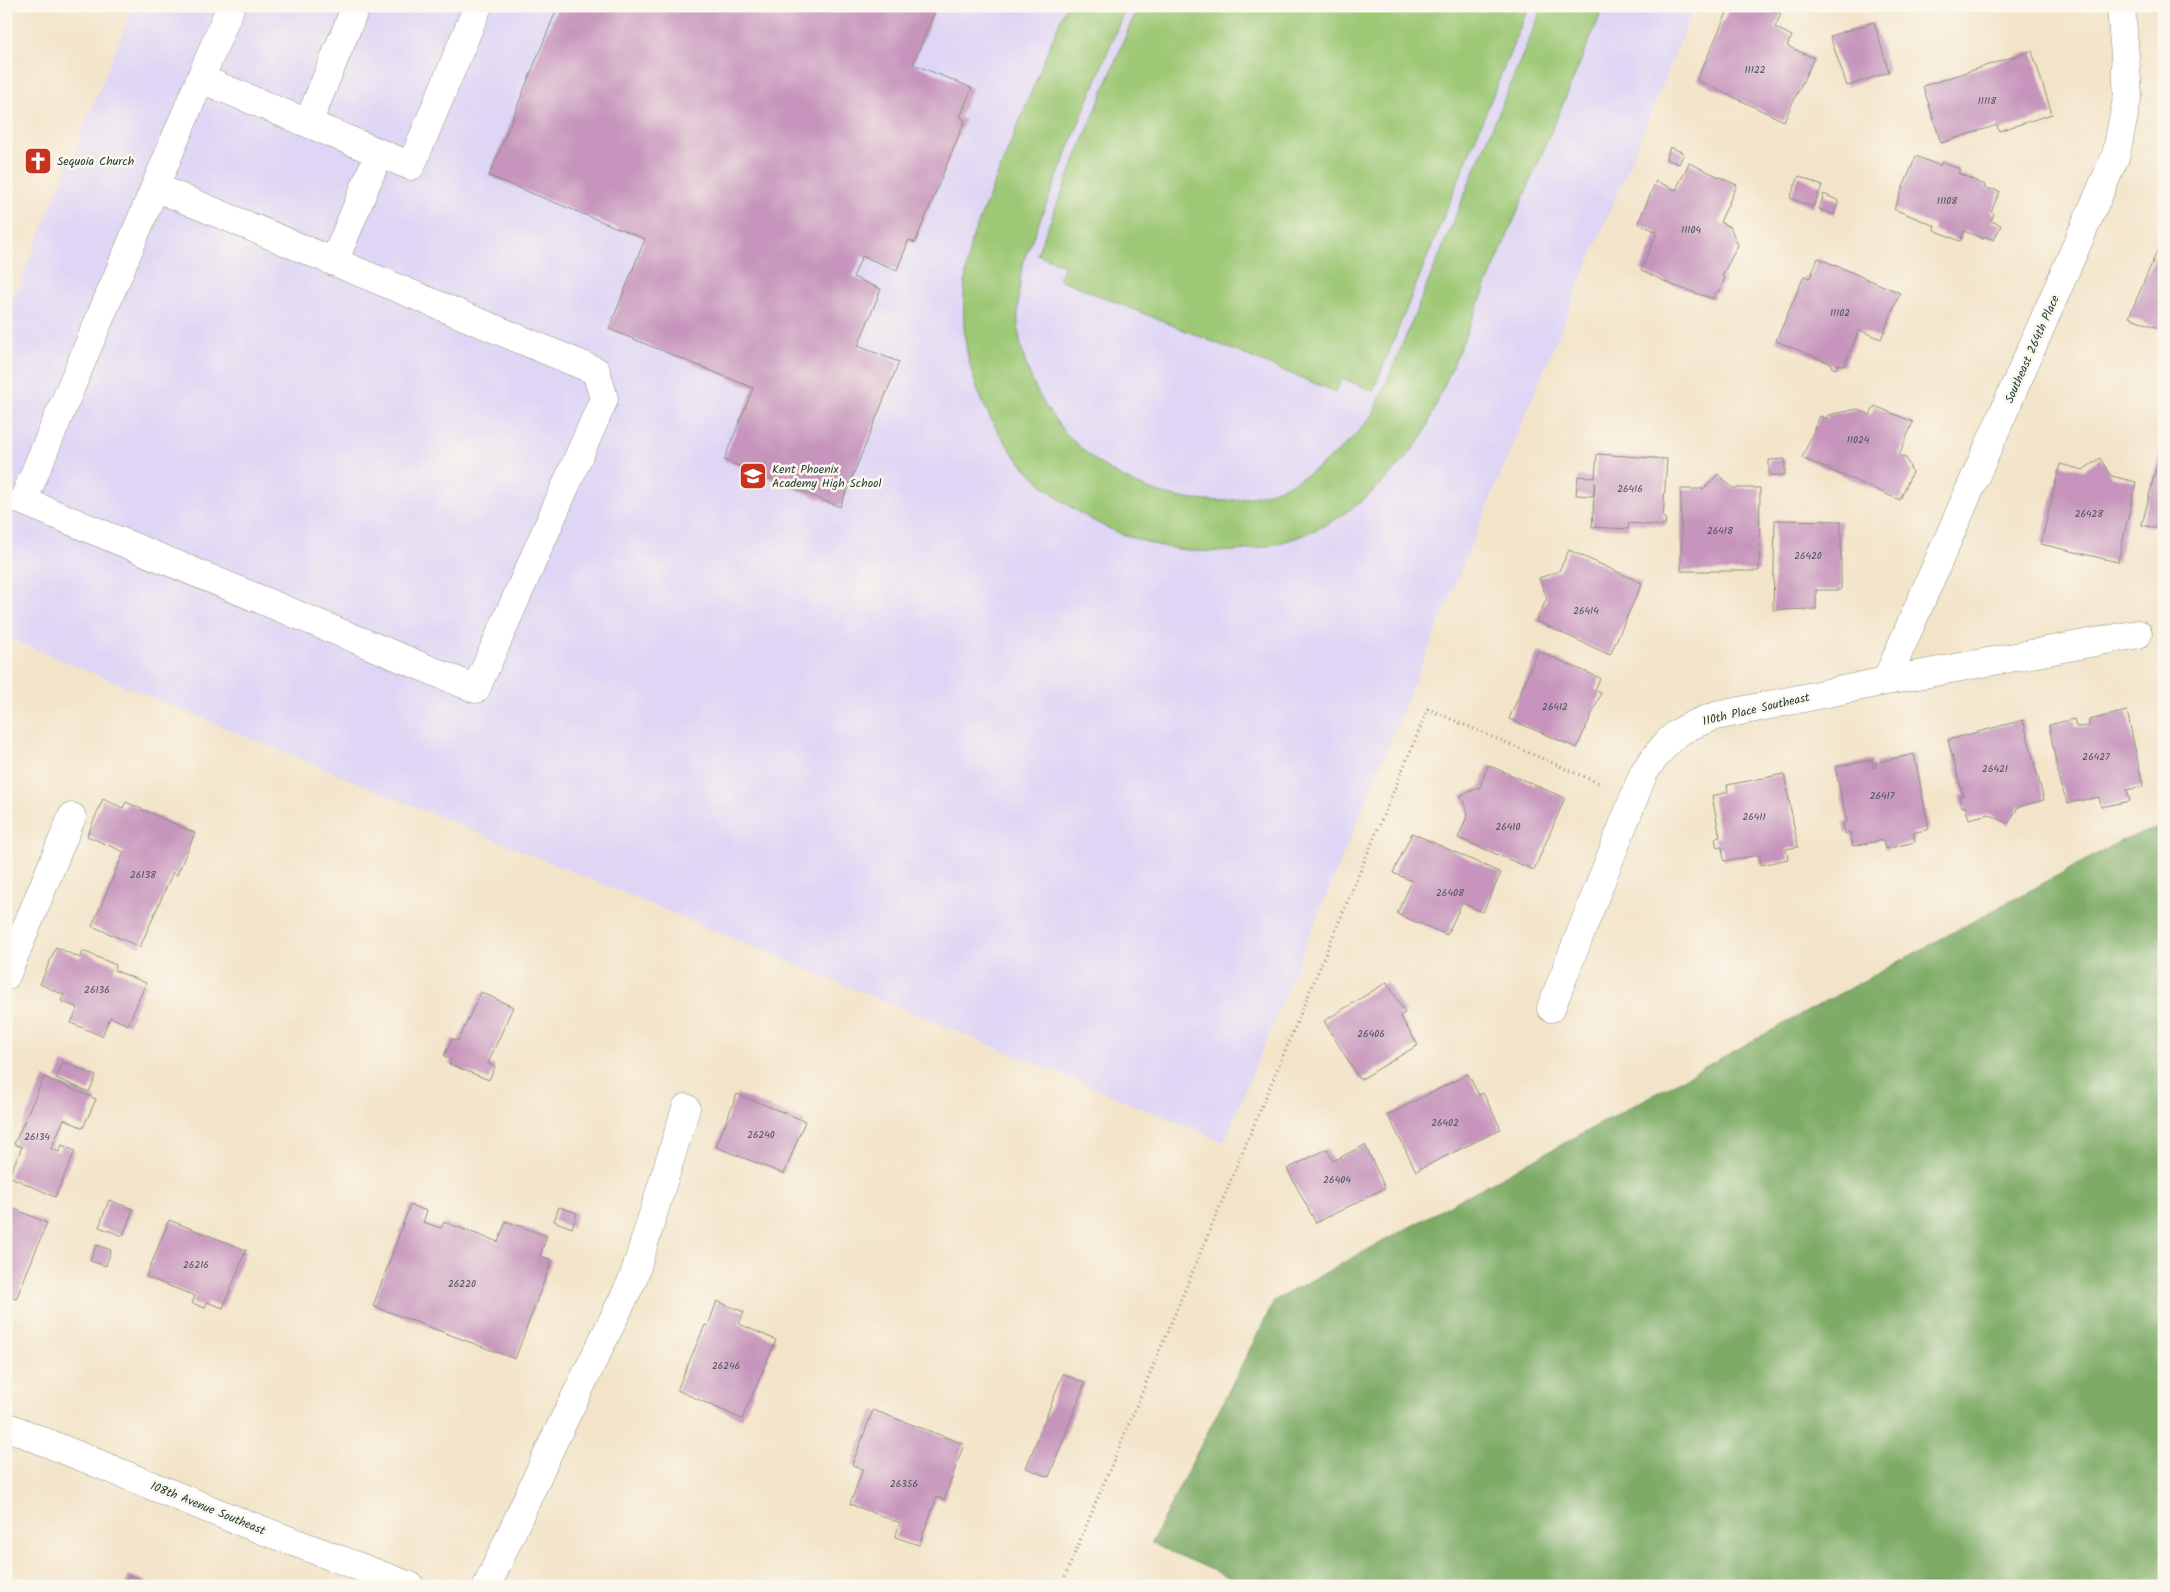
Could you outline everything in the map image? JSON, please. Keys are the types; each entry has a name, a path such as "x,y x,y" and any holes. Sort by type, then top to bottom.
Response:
{"street":[{"path":"155,187 596,371 604,399 476,689 23,501 231,6"},
{"path":"308,123 356,6"},
{"path":"201,79 411,166 478,6"},
{"name":"Southeast 264th Place","path":"1886,681 2116,155 2128,94 2121,6"},
{"path":"334,262 379,153"},
{"name":"110th Place Southeast","path":"1551,1008 1644,772 1668,738 1690,724 1716,716 1886,681 2138,634"},
{"path":"6,976 72,817"},
{"path":"487,1586 556,1436 633,1279 686,1108"},
{"name":"108th Avenue Southeast","path":"6,1426 233,1519 410,1586"}],"path":[{"path":"1061,1586 1428,709 1634,798"}],"shaded area":[{"name":"Kent Phoenix Academy High School","path":"134,6 1695,6 1224,1142 6,637 6,316"}],"green space":[{"path":"1066,6 1126,6 1023,262 1018,298 1018,325 1031,378 1053,417 1083,450 1119,476 1160,493 1204,501 1248,498 1292,483 1316,469 1336,453 1373,415 1543,6 1604,6 1423,436 1385,480 1363,500 1339,517 1283,542 1226,551 1168,547 1113,530 1064,502 1021,463 988,414 968,357 964,328 966,270 971,241"},
{"path":"1138,6 1529,6 1373,391 1342,378 1336,392 1059,279 1064,265 1037,254"},
{"path":"2164,826 2164,1586 1249,1586 1151,1543 1275,1300 2125,839"}],"building":[{"path":"558,6 937,6 913,64 972,88 960,117 965,120 915,243 909,240 897,270 862,256 853,277 881,289 858,346 899,362 840,507 724,460 753,388 609,329 645,239 489,176"},
{"path":"1730,6 1764,6 1781,14 1775,27 1792,36 1787,46 1814,58 1784,121 1697,80"},
{"path":"1874,22 1889,72 1847,86 1830,36"},
{"path":"2032,51 2052,114 1999,131 1997,125 1941,143 1923,86"},
{"path":"1670,147 1684,153 1679,164 1666,159"},
{"path":"1916,156 1940,166 1941,162 1960,169 1958,173 1985,185 1984,188 2000,191 1991,212 1994,214 1991,221 2001,225 1994,240 1985,236 1984,239 1964,231 1960,241 1934,230 1935,226 1894,209"},
{"path":"1689,163 1737,185 1720,222 1730,227 1738,245 1722,276 1725,278 1719,291 1715,293 1713,299 1672,285 1641,270 1657,232 1638,223 1656,181 1676,190"},
{"path":"1799,176 1822,186 1813,207 1790,198"},
{"path":"1824,194 1839,201 1834,215 1819,209"},
{"path":"2161,242 2164,243 2164,323 2160,329 2129,317"},
{"path":"1818,258 1900,293 1881,339 1859,330 1844,366 1838,364 1836,369 1831,367 1832,364 1776,341 1804,276 1810,278"},
{"path":"1875,406 1913,422 1899,455 1906,458 1912,472 1900,500 1802,458 1820,416 1827,419 1828,415 1858,409 1870,415"},
{"path":"2160,451 2164,452 2164,530 2142,525"},
{"path":"1597,454 1667,459 1663,518 1666,518 1665,526 1629,523 1628,529 1592,527 1595,483 1593,496 1576,495 1578,476 1595,478"},
{"path":"2100,458 2111,476 2136,482 2118,562 2041,544 2060,464 2083,470"},
{"path":"1785,459 1785,475 1769,475 1769,460"},
{"path":"1718,474 1733,488 1760,488 1759,571 1681,571 1681,489 1704,489"},
{"path":"1775,520 1841,521 1841,590 1816,590 1816,609 1773,610"},
{"path":"1569,550 1642,583 1610,655 1536,621 1547,598 1539,578 1559,571"},
{"path":"1538,651 1600,678 1595,690 1601,693 1577,748 1509,719"},
{"path":"2127,711 2143,786 2127,790 2130,801 2101,807 2099,797 2068,803 2060,784 2049,725 2074,719 2076,727 2089,726 2089,720"},
{"path":"2023,720 2044,800 2018,807 2008,824 1989,814 1969,819 1965,806 1962,807 1959,796 1963,795 1948,740"},
{"path":"1914,754 1929,829 1913,833 1915,842 1885,849 1883,840 1853,846 1850,832 1845,834 1843,823 1847,822 1835,767 1872,760 1873,768 1876,767 1875,763"},
{"path":"1488,765 1565,798 1534,870 1458,838 1468,814 1461,795 1480,787"},
{"path":"1784,774 1798,847 1786,849 1788,859 1761,865 1759,855 1724,861 1722,847 1717,848 1715,838 1720,837 1712,796 1728,792 1727,785"},
{"path":"103,799 123,808 126,802 195,833 177,875 173,872 140,947 92,926 124,852 87,836"},
{"path":"1412,833 1501,873 1483,912 1462,903 1447,935 1397,914 1412,881 1393,873"},
{"path":"56,947 80,958 83,951 116,965 114,970 146,983 128,1025 110,1017 102,1036 71,1023 78,1008 61,1001 64,995 40,984"},
{"path":"1387,982 1405,1013 1400,1016 1418,1045 1360,1080 1324,1021"},
{"path":"481,992 513,1007 488,1063 495,1067 489,1080 449,1064 451,1060 444,1056 452,1039 458,1041"},
{"path":"63,1062 96,1076 89,1092 56,1078"},
{"path":"1468,1074 1479,1095 1483,1093 1501,1129 1416,1171 1388,1115"},
{"path":"44,1077 96,1099 83,1128 64,1119 51,1149 59,1152 62,1145 75,1151 55,1197 9,1176 22,1147 14,1144"},
{"path":"737,1094 805,1121 784,1174 716,1147"},
{"path":"1365,1145 1385,1188 1316,1223 1287,1169 1327,1149 1333,1161"},
{"path":"109,1200 133,1209 123,1236 99,1227"},
{"path":"6,1205 47,1223 16,1299 6,1295"},
{"path":"410,1205 427,1211 423,1222 441,1228 444,1222 498,1242 506,1221 547,1236 540,1256 552,1260 515,1359 373,1306"},
{"path":"559,1207 577,1213 572,1228 554,1221"},
{"path":"169,1220 246,1250 223,1308 207,1302 205,1308 192,1303 195,1296 146,1277"},
{"path":"96,1245 111,1250 106,1266 90,1261"},
{"path":"717,1301 744,1312 739,1324 776,1340 742,1419 677,1390 705,1325 708,1326"},
{"path":"1063,1374 1085,1383 1049,1477 1026,1468"},
{"path":"873,1410 964,1444 944,1500 937,1497 919,1545 895,1537 900,1523 850,1504 863,1469 852,1465"},
{"path":"129,1575 153,1584 153,1586 125,1586"}],"place":[{"name":"Sequoia Church","path":"38,161"},
{"name":"Kent Phoenix Academy High School","path":"753,476"}]}
